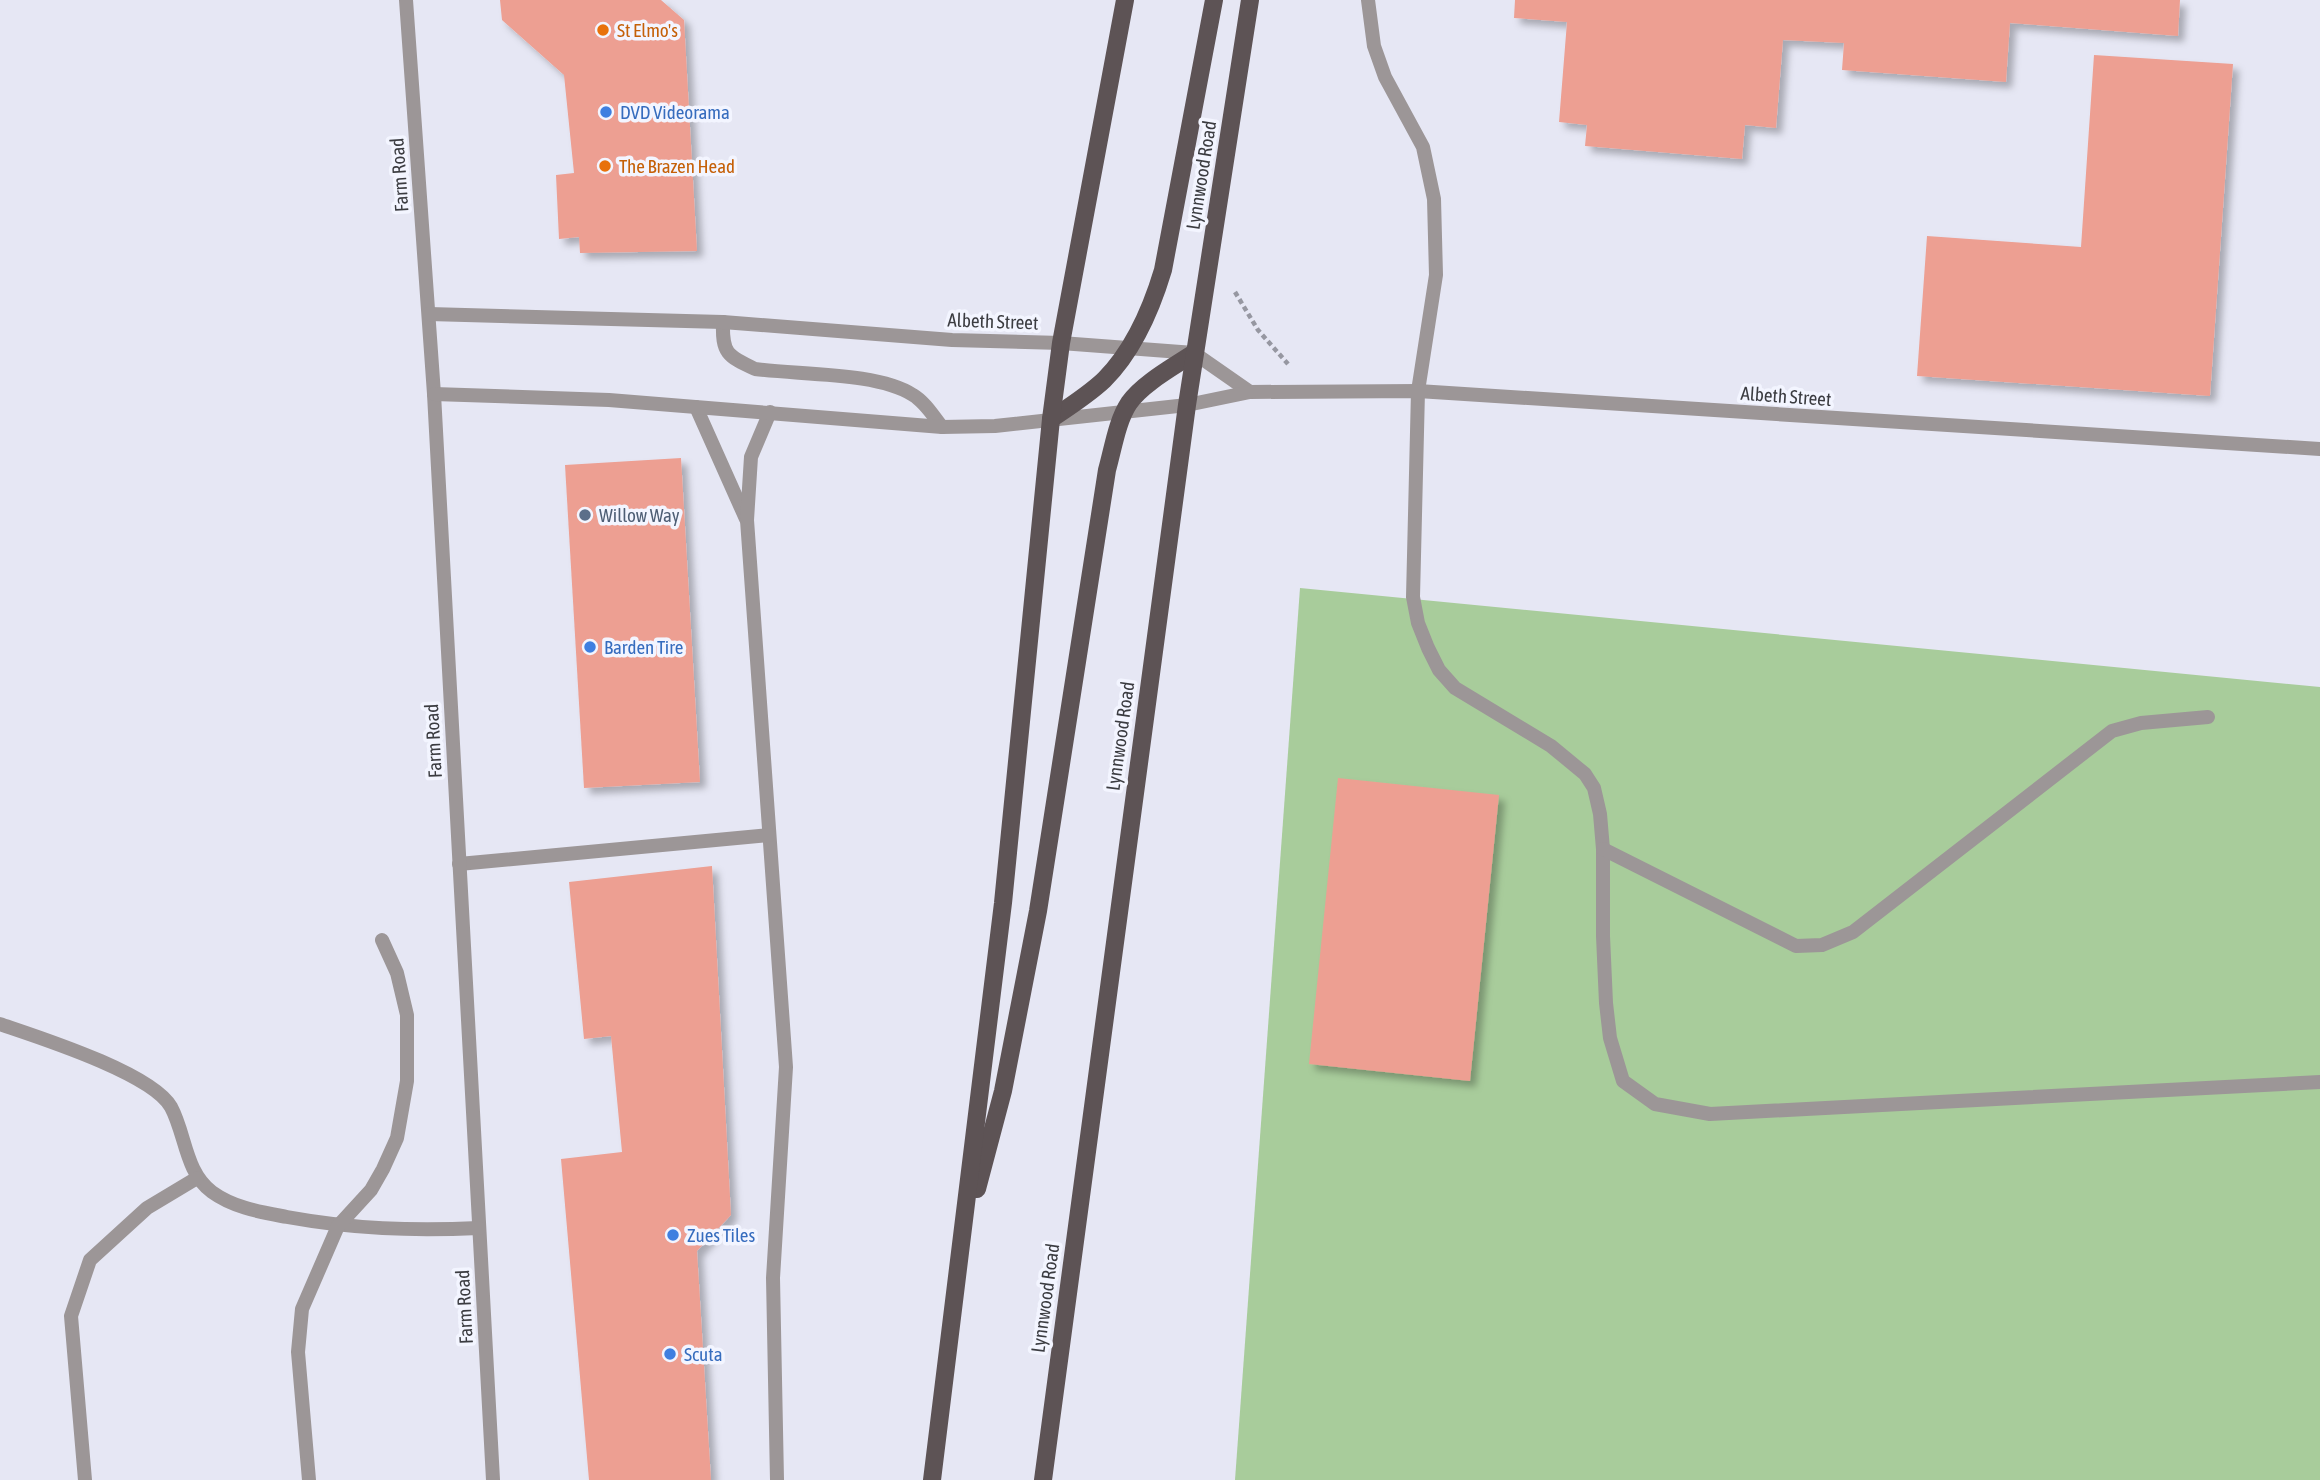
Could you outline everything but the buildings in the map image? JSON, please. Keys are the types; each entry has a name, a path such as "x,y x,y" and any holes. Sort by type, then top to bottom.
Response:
{"main road":[{"path":"932,1480 1003,903 1051,419 1062,343 1125,0"},
{"path":"1051,419 1105,379 1129,348 1151,310 1163,270 1213,0"},
{"name":"Lynnwood Road","path":"1042,1480 1186,405 1250,0"},
{"path":"959,1256 1003,1091 1036,924 1107,470 1124,412 1138,392 1194,353"}],"street":[{"name":"Farm Road","path":"406,0 434,394 493,1480"},
{"path":"1368,0 1374,46 1385,77 1423,147 1434,199 1436,275 1418,391 1413,597 1418,624 1439,670 1455,688 1551,746 1586,774 1594,788 1600,814 1603,849 1603,936 1610,1038 1623,1081 1655,1104 1710,1114 2320,1082"},
{"name":"Albeth Street","path":"429,314 619,317 723,322 952,340 1062,343 1194,353"},
{"path":"723,322 722,342 725,350 738,361 755,369 876,380 916,396 942,427"},
{"path":"1194,353 1250,392"},
{"name":"Albeth Street","path":"434,394 609,400 942,427 995,426 1186,405 1250,392 1418,391 2320,449"},
{"path":"696,407 747,520"},
{"path":"769,412 751,457 747,520 786,1067 773,1278 777,1480"},
{"path":"1603,849 1796,946 1822,945 1853,932 2112,731 2141,723 2208,717"},
{"path":"459,864 769,835"},
{"path":"309,1480 298,1352 302,1309 338,1226 371,1190 383,1170 397,1138 407,1081 407,1015 397,973 382,940"},
{"path":"0,1024 84,1053 144,1083 169,1104 197,1178 227,1201 250,1210 338,1226 422,1230 479,1228"},
{"path":"85,1480 71,1315 90,1259 147,1208 197,1178"}],"path":[{"path":"1232,287 1258,330 1288,365 1328,391"}],"green space":[{"path":"1300,588 2320,687 2320,1480 1235,1480"}],"place":[{"name":"St Elmo's","path":"603,30"},
{"name":"DVD Videorama","path":"606,112"},
{"name":"The Brazen Head","path":"605,166"},
{"name":"Willow Way","path":"585,515"},
{"name":"Barden Tire","path":"590,647"},
{"name":"Zues Tiles","path":"673,1235"},
{"name":"Scuta","path":"670,1354"}]}
